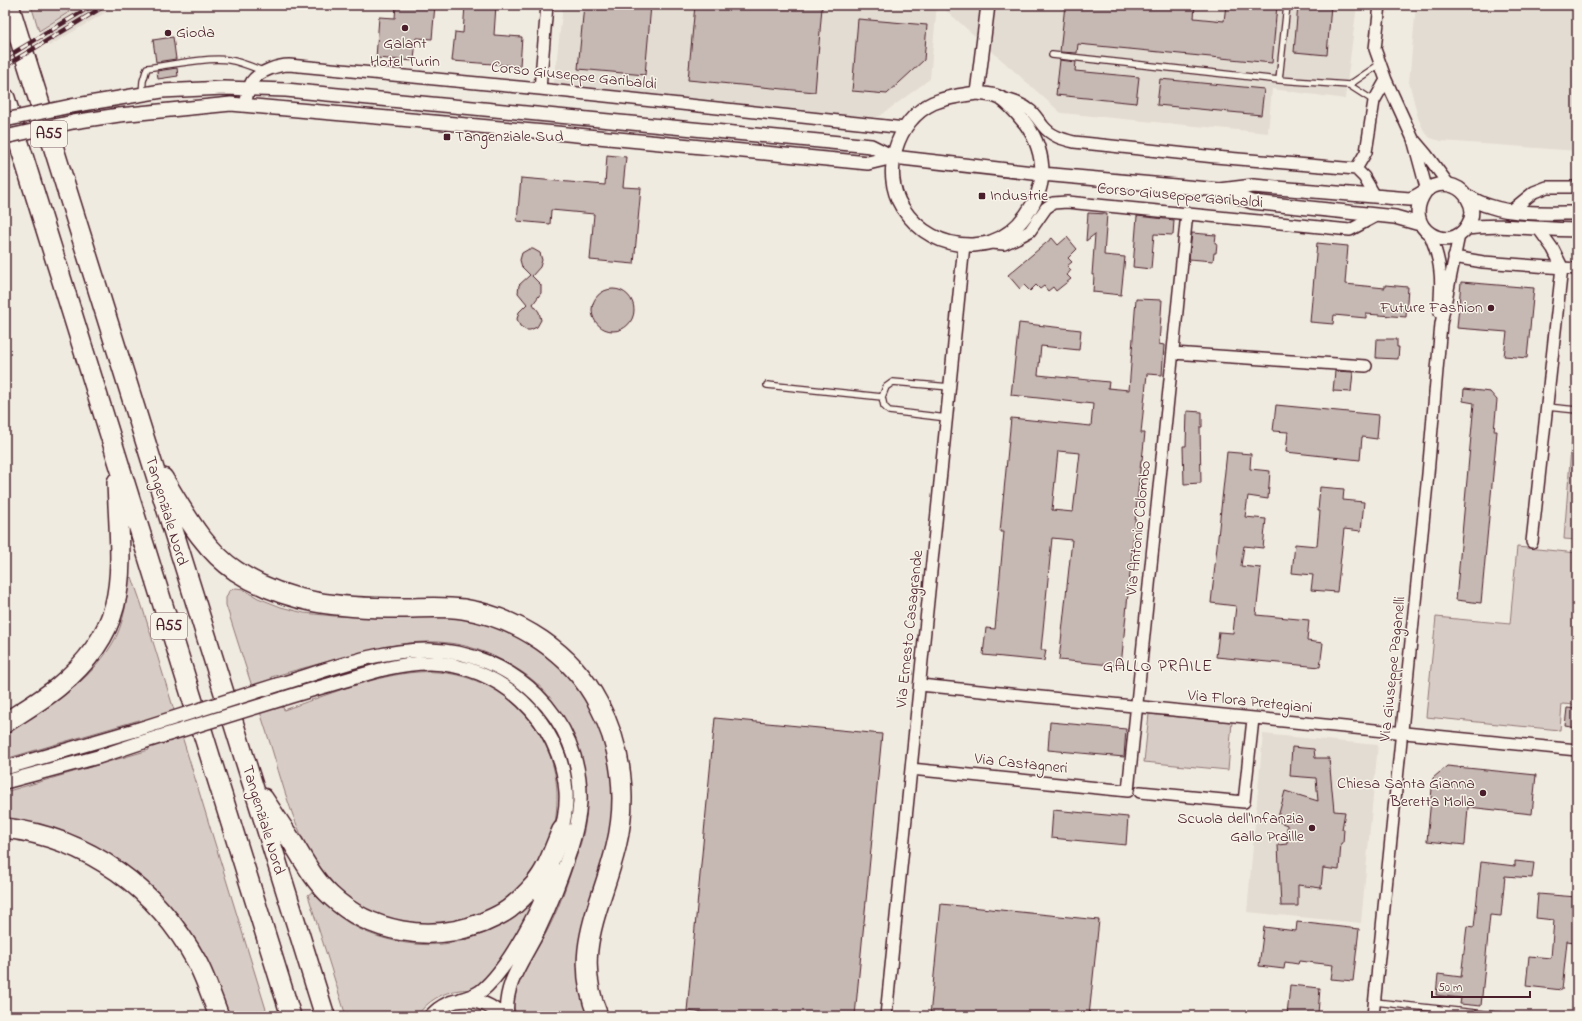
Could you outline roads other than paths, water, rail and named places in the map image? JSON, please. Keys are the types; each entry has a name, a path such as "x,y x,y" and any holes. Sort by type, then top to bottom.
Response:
{"highway":[{"name":"Tangenziale Nord","path":"9,5 325,1016"},
{"name":"Tangenziale Nord","path":"5,98 291,1016"},
{"path":"149,456 194,527 213,552 236,571 254,581 291,597 328,605 370,608 447,608 461,609 487,615 521,628 541,640 564,659 586,684 597,701 612,735 621,771 623,788 620,828 617,842 592,925 586,955 589,991 598,1016"},
{"path":"5,723 57,688 73,674 96,648 111,621 116,605 120,569 117,459"},
{"path":"251,781 293,844 305,865 330,895 360,916 377,925 396,930 420,933 440,933 459,930 492,919 508,909 536,883 547,865 562,830"},
{"path":"5,828 41,835 77,849 116,870 149,897 175,927 198,963 219,1016"}],"street":[{"path":"540,89 548,5"},
{"path":"977,93 988,5"},
{"path":"1380,5 1375,49 1386,80 1413,139 1426,191 1420,199 1418,208 1420,224"},
{"name":"Corso Giuseppe Garibaldi","path":"245,105 249,89 253,81 271,69 289,65 540,89 905,128"},
{"path":"1376,196 1364,176 1356,169 1366,152 1374,101 1386,80"},
{"name":"Corso Giuseppe Garibaldi","path":"5,120 71,106 162,91 224,88 286,90 871,146 893,157"},
{"name":"Corso Giuseppe Garibaldi","path":"1356,169 1215,157 1074,142 1058,138 1043,127 1030,110 1018,103 977,93 954,96 932,104 913,118 899,137 893,157 893,181 899,201 910,219 925,233 944,242 964,245 991,243 1004,244 1030,231 1046,208 1053,203 1067,202 1350,230 1378,215"},
{"name":"Corso Giuseppe Garibaldi","path":"991,243 1007,234 1020,222 1035,200 1042,174 1040,153 1032,132 1014,110 998,97"},
{"name":"Corso Giuseppe Garibaldi","path":"5,137 73,122 119,115 176,108 232,104 564,133 868,163 893,157 1042,174 1220,190 1253,186 1410,199 1441,184 1449,184"},
{"path":"1413,139 1449,184 1456,187 1467,196 1490,207 1542,213 1577,213"},
{"path":"1512,210 1534,192 1547,188 1577,187"},
{"name":"Corso Giuseppe Garibaldi","path":"1220,190 1252,202 1402,218 1420,224 1430,234"},
{"path":"1462,231 1472,215 1470,202 1467,196"},
{"name":"Via Antonio Colombo","path":"1128,791 1187,213"},
{"path":"1430,234 1439,238 1449,238 1462,231 1503,225 1577,230"},
{"path":"1532,542 1562,267 1553,249 1538,228"},
{"name":"Via Giuseppe Paganelli","path":"1373,1016 1403,733 1441,324 1447,300 1454,257 1462,231"},
{"name":"Via Giuseppe Paganelli","path":"1430,234 1437,254 1441,273 1439,300 1441,324"},
{"name":"Via Ernesto Casagrande","path":"886,1016 964,245"},
{"path":"1454,257 1483,262 1577,269"},
{"path":"1173,353 1366,366"},
{"path":"5,768 139,729 277,685 386,654 414,650 445,651 480,659 509,672 526,684 549,708 563,732 576,769 580,801 578,817 570,850 553,899 538,932 516,971 511,984 506,1001 507,1016"},
{"path":"5,782 98,756 382,669 428,663 448,664 467,669 498,682 526,703 535,713 551,738 559,757 566,791 566,810 562,830 552,870 544,893 520,940 502,968 473,996 450,1003 431,1016"},
{"name":"Via Flora Pretegiani","path":"920,685 1577,750"},
{"path":"1140,792 1244,802 1253,719"},
{"name":"Via Castagneri","path":"911,770 1128,791"},
{"path":"460,1000 479,1002 488,1005 502,1016"}],"lane":[{"path":"1279,80 1287,5"},
{"path":"1052,55 1279,80 1349,85 1374,101"},
{"path":"142,94 143,81 147,68 213,60 228,60 265,72"},
{"path":"1349,85 1380,64"},
{"path":"947,418 889,411 884,406 882,397 886,387 893,382 950,387"},
{"path":"767,385 882,397"},
{"path":"1547,407 1577,410"},
{"path":"1375,1002 1503,1016"}],"railway":[{"path":"5,58 93,5"},
{"path":"5,66 106,5"}],"place":[{"name":"Galant Hotel Turin","path":"405,28"},
{"name":"Gioda","path":"168,33"},
{"name":"Tangenziale Sud","path":"447,137"},
{"name":"Industrie","path":"982,196"},
{"name":"Future Fashion","path":"1491,308"},
{"name":"Chiesa Santa Gianna Beretta Molla","path":"1483,793"},
{"name":"Scuola dell'Infanzia Gallo Praille","path":"1312,828"}],"district":[{"name":"GALLO PRAILE","path":"1158,666"}]}
